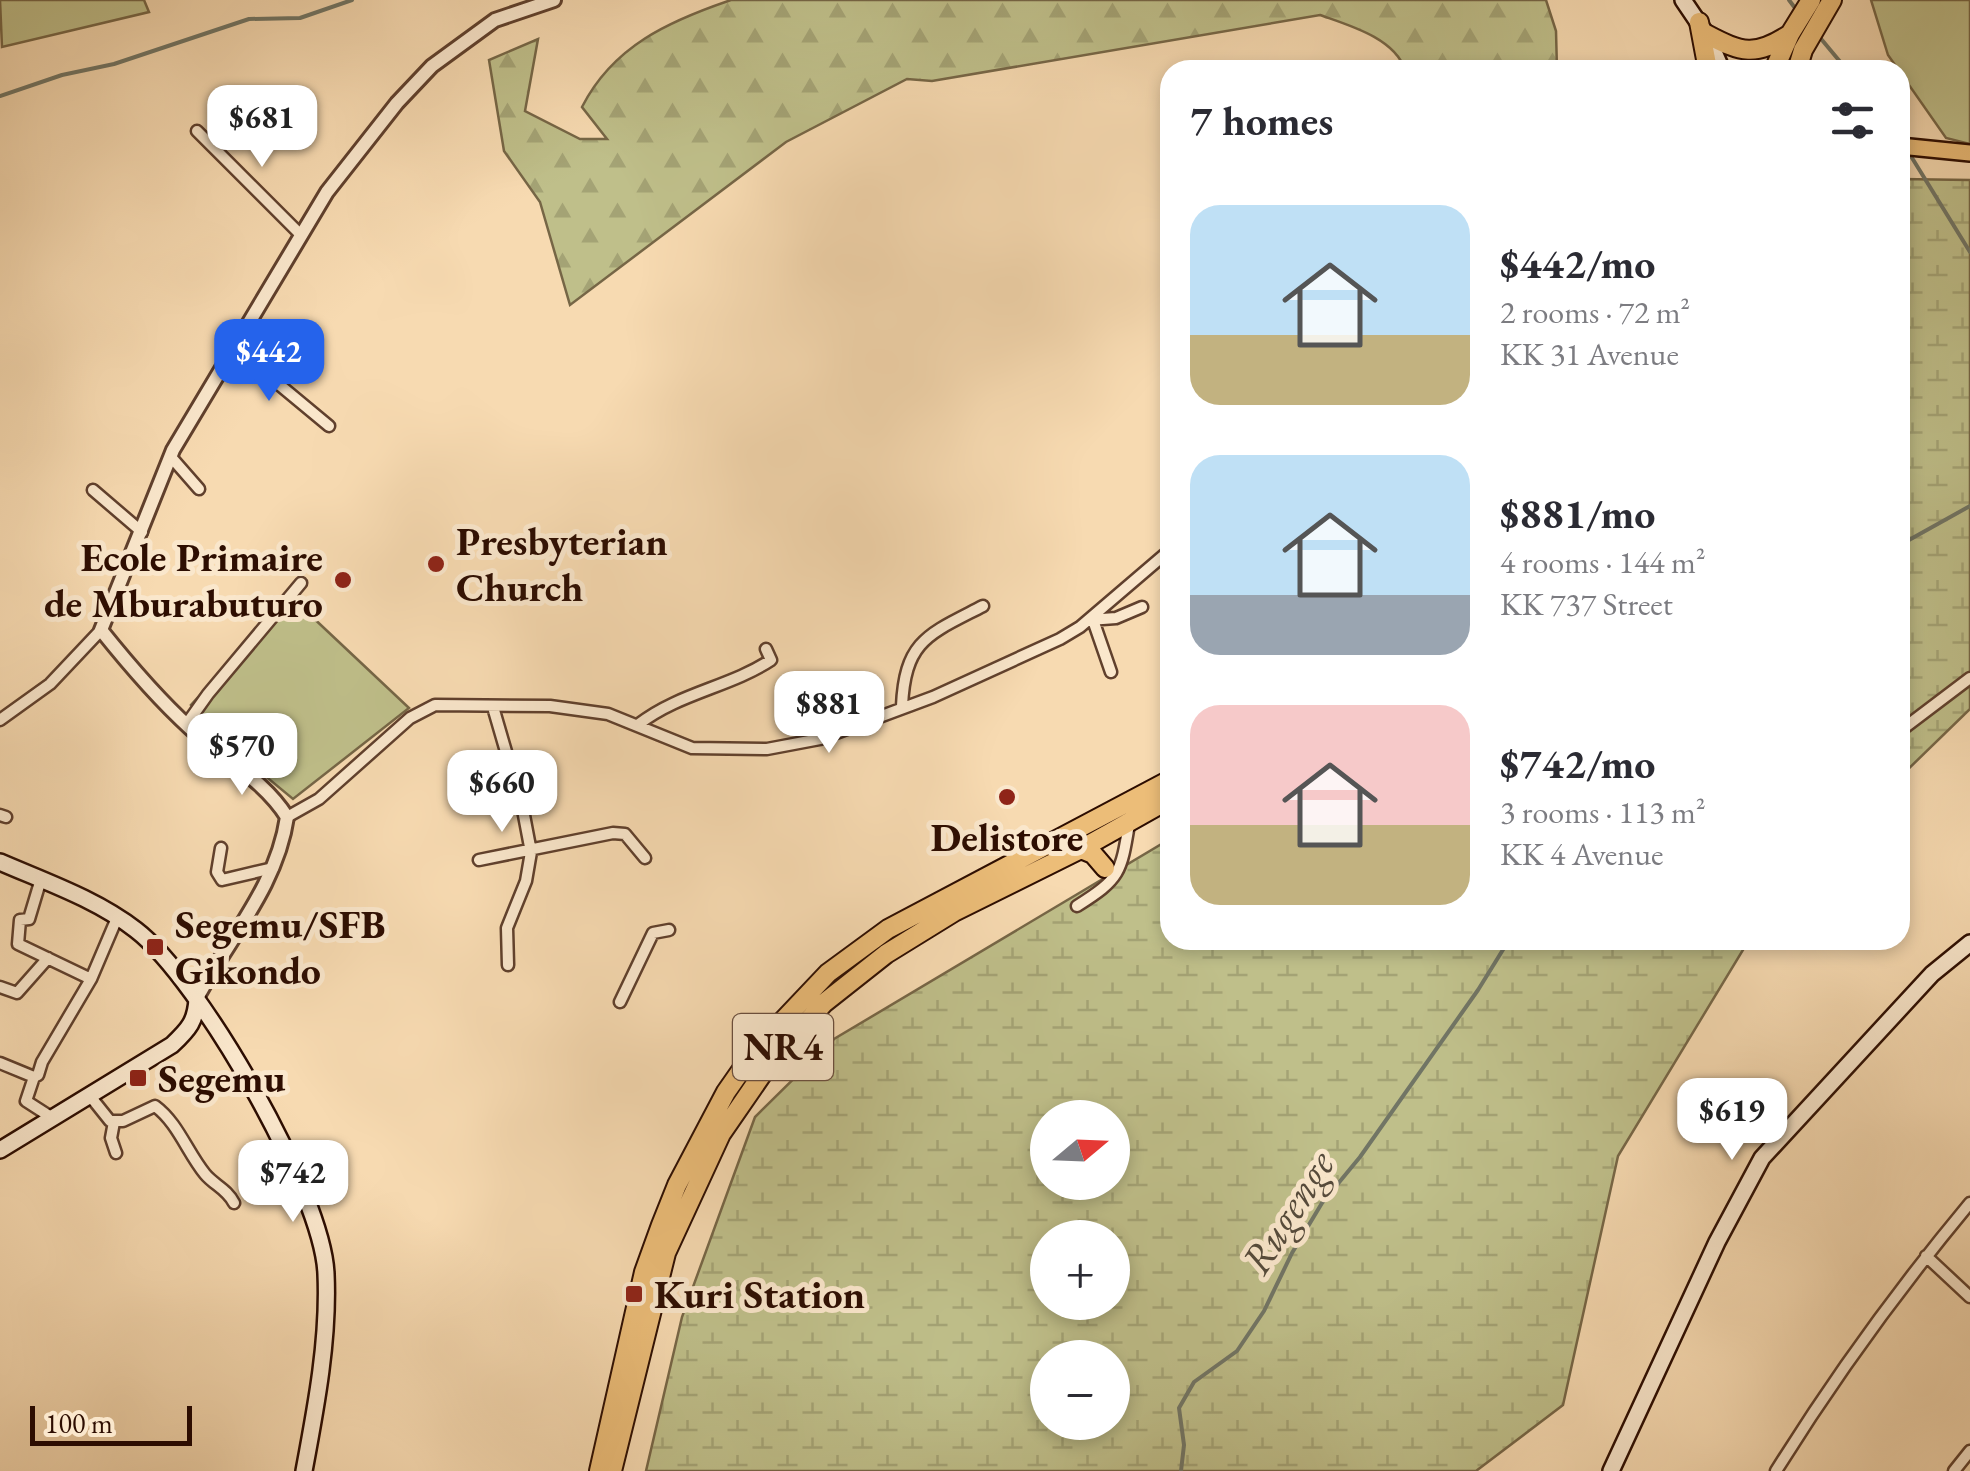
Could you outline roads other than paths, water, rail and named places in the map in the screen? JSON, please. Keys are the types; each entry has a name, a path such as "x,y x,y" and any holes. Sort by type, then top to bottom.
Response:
{"highway":[{"path":"1778,60 1811,0"},
{"path":"1800,60 1832,0"},
{"path":"1703,28 1744,51 1772,46 1790,34"},
{"path":"1703,28 1714,60"},
{"name":"NR4","path":"1127,813 1160,788"},
{"name":"NR4","path":"599,1471 644,1272 661,1225 726,1092 756,1049 828,974 888,929 1127,813 1160,802"},
{"name":"NR4","path":"612,1471 666,1253 721,1134 772,1060 824,1002 886,954 954,912 1081,849 1098,828"},
{"path":"1081,849 1093,854 1105,868"}],"main road":[{"path":"1683,0 1703,28"},
{"path":"1910,147 1970,153"},
{"path":"0,862 118,918 156,949 196,998 279,1136 312,1206 326,1270 324,1334 304,1471"},
{"path":"1611,1471 1717,1242 1762,1158 1932,974 1970,943"},
{"path":"0,1150 180,1038 196,1015 196,998"}],"street":[{"path":"0,720 50,684 102,630 171,457 327,192 432,66 495,20 554,0"},
{"path":"197,132 300,234"},
{"path":"235,348 330,426"},
{"path":"171,457 199,489"},
{"path":"93,490 142,532"},
{"path":"196,998 261,895 274,868 287,817 319,799 410,718 435,705 550,706 608,714 692,748 767,749 820,739 933,697 1060,639 1090,620 1160,559"},
{"path":"186,725 302,584"},
{"path":"902,706 903,678 909,658 932,633 983,606"},
{"path":"1090,620 1116,618 1142,607"},
{"path":"1090,620 1110,672"},
{"path":"102,630 151,692 275,798 287,817"},
{"path":"639,724 689,695 755,670 771,660 766,648"},
{"path":"1910,723 1970,678"},
{"path":"493,707 531,852 526,880 507,928 508,965"},
{"path":"1077,906 1105,888 1120,866 1127,813"},
{"path":"1098,828 1105,888"},
{"path":"479,860 613,833 625,834 646,858"},
{"path":"221,848 217,872 222,880 274,868"},
{"path":"40,879 29,919 20,920 18,944 91,979"},
{"path":"54,1119 25,1100 42,1062 91,979 118,918"},
{"path":"620,1002 653,934 669,930"},
{"path":"0,987 17,994 48,958"},
{"path":"0,1063 34,1077"},
{"path":"90,1096 110,1122 155,1106 176,1128 207,1177 229,1192 234,1203"},
{"path":"114,1122 112,1138 116,1153"},
{"path":"1776,1471 1926,1256 1970,1203"},
{"path":"1926,1256 1970,1297"},
{"path":"1954,1471 1970,1450"}],"waterway":[{"path":"0,96 62,75 114,64 249,19 300,18 352,0"},
{"path":"1789,0 1798,12"},
{"path":"1817,34 1839,60"},
{"path":"1910,155 1970,252"},
{"path":"1910,539 1970,506"},
{"name":"Rugenge","path":"1181,1471 1184,1445 1179,1408 1194,1382 1237,1351 1264,1311 1322,1203 1360,1157 1503,950"}],"place":[{"name":"Presbyterian Church","path":"436,564"},
{"name":"Ecole Primaire de Mburabuturo","path":"343,580"},
{"name":"Delistore","path":"1007,797"},
{"name":"Segemu/SFB Gikondo","path":"155,947"},
{"name":"Segemu","path":"138,1078"},
{"name":"Kuri Station","path":"634,1294"}]}
